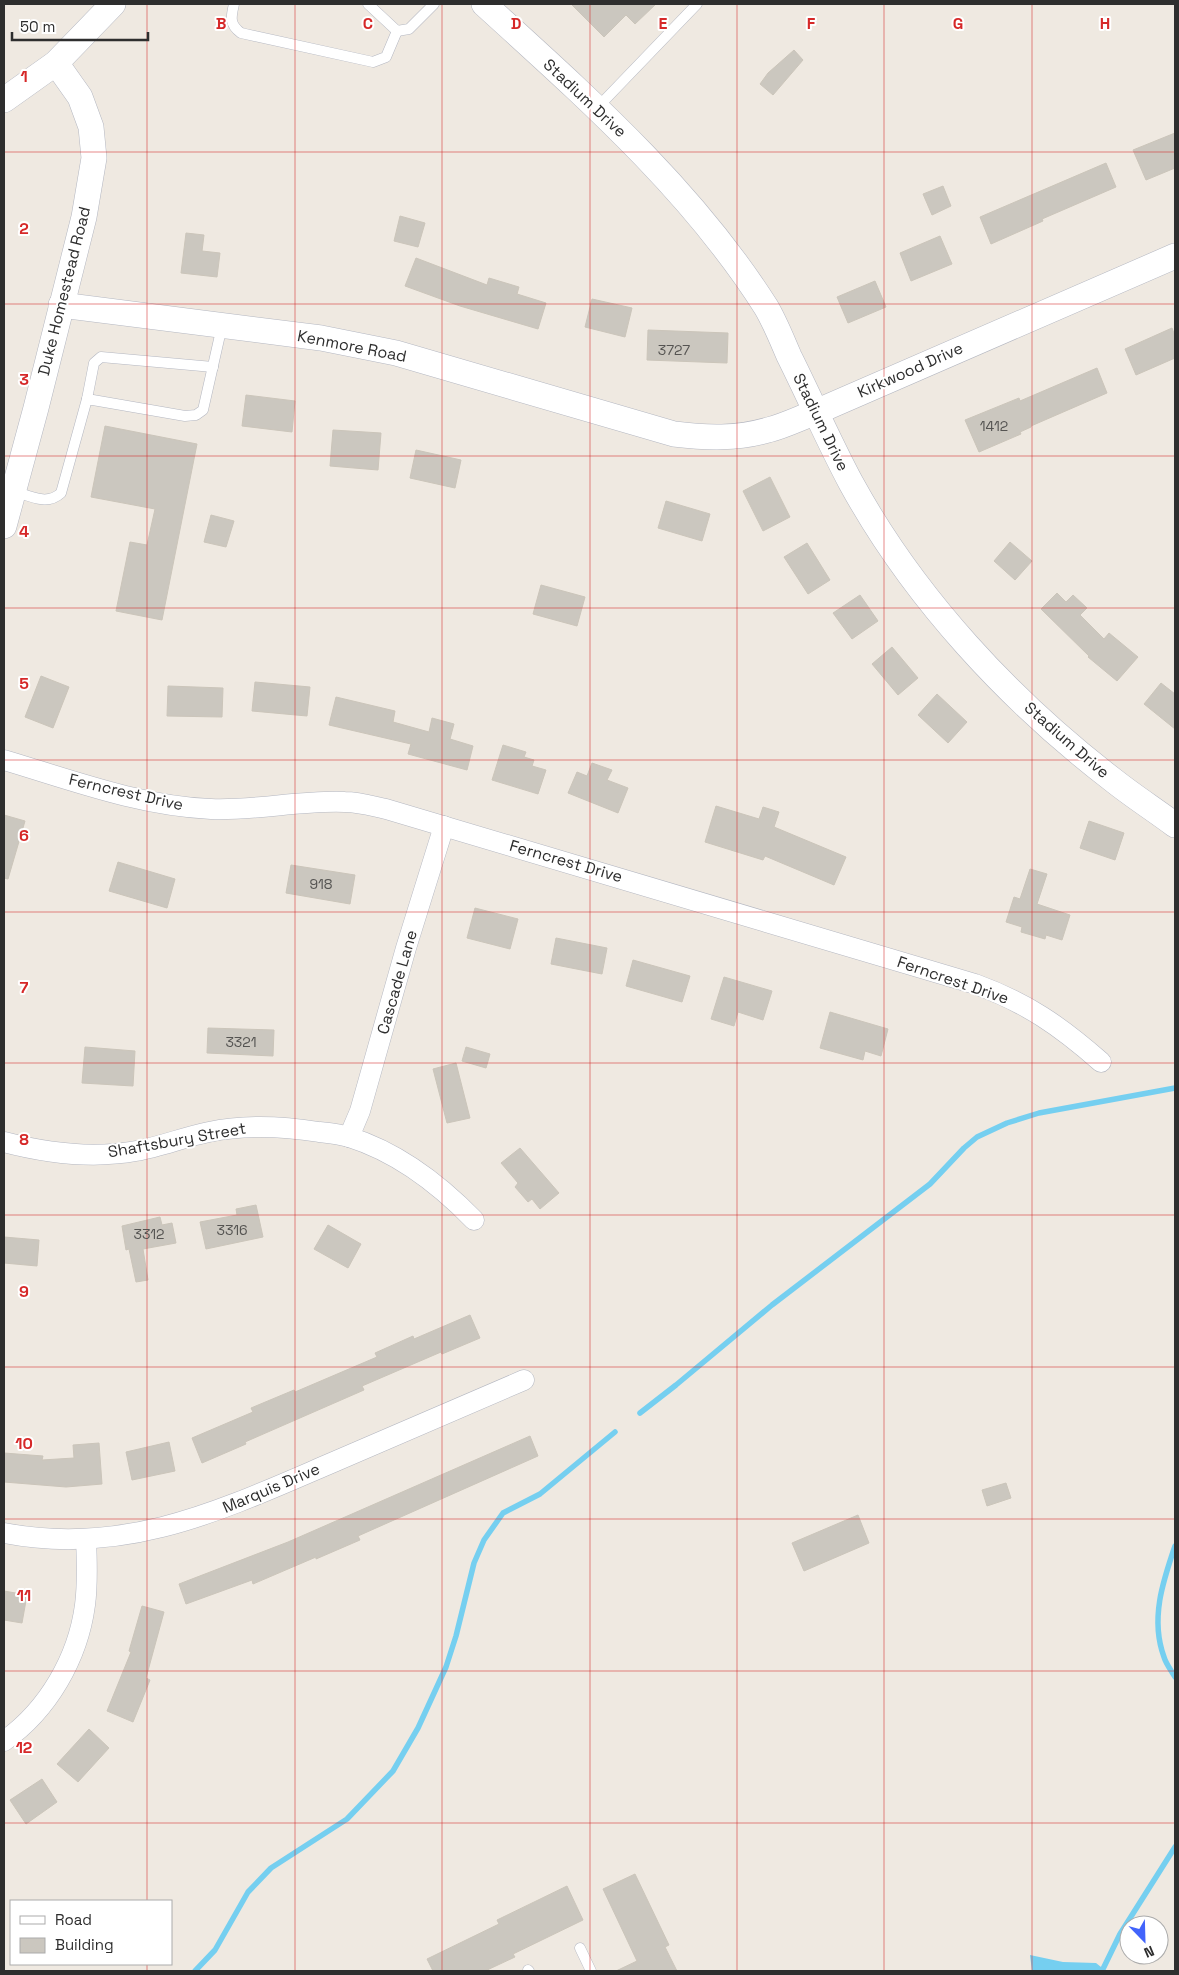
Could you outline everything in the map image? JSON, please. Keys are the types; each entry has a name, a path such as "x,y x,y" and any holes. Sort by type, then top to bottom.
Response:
{"street":[{"path":"4,100 56,63 113,4"},
{"name":"Stadium Drive","path":"485,4 653,163 715,236 767,309 851,483 882,535 947,621 1000,680 1035,713 1112,780 1175,825"},
{"name":"Duke Homestead Road","path":"4,526 84,217 94,158 94,142 91,127 80,97 56,63"},
{"name":"Kirkwood Drive","path":"635,424 674,434 707,438 735,437 769,430 816,412 1175,256"},
{"name":"Kenmore Road","path":"61,306 321,338 396,353 635,424"},
{"name":"Ferncrest Drive","path":"4,760 106,790 164,804 211,809 238,809 346,802 386,809 975,984 1004,995 1051,1021 1101,1062"},
{"name":"Cascade Lane","path":"349,1137 360,1111 406,948 444,826"},
{"name":"Shaftsbury Street","path":"4,1142 33,1149 90,1155 137,1151 209,1132 242,1127 290,1127 349,1137 395,1159 425,1177 474,1220"},
{"name":"Marquis Drive","path":"4,1534 44,1538 86,1539 126,1535 193,1520 254,1496 524,1380"},
{"path":"4,1741 48,1697 58,1683 70,1659 80,1631 85,1604 86,1539"}],"lane":[{"path":"234,4 231,18 233,27 241,33 373,62 386,57 397,31"},
{"path":"368,4 397,31"},
{"path":"397,31 409,29 434,4"},
{"path":"597,108 612,90 697,4"},
{"path":"87,399 185,416 196,415 204,410 222,326"},
{"path":"13,491 45,500 54,499 61,493 87,399 94,363 101,357 213,367"},
{"path":"580,1948 591,1971"}],"water":[{"path":"1030,1955 1063,1962 1096,1963 1106,1971 1032,1971"}],"building":[{"path":"571,4 656,4 635,24 626,15 604,37"},
{"path":"794,50 803,60 773,95 760,84 768,73"},
{"path":"1175,133 1175,168 1146,180 1133,150"},
{"path":"1106,163 1116,187 1042,219 1043,221 991,244 980,217"},
{"path":"943,186 951,206 932,215 923,194"},
{"path":"400,216 425,223 418,247 394,241"},
{"path":"186,233 204,235 202,251 220,253 217,277 181,273"},
{"path":"940,236 952,264 911,281 900,253"},
{"path":"416,258 487,285 489,278 519,287 517,294 546,303 538,329 460,306 405,286"},
{"path":"875,281 886,307 848,323 837,297"},
{"path":"592,299 632,308 625,337 585,327"},
{"path":"1172,328 1175,336 1175,358 1136,375 1125,349"},
{"path":"648,330 728,333 727,363 647,360"},
{"path":"1097,368 1107,393 1031,426 1020,432 1021,434 979,452 965,420 1019,398 1020,401"},
{"path":"246,395 295,401 292,432 242,426"},
{"path":"105,426 197,444 162,620 116,611 130,542 147,545 155,509 91,497"},
{"path":"333,430 381,433 378,470 330,466"},
{"path":"416,450 461,460 455,488 410,478"},
{"path":"770,477 790,517 763,531 743,491"},
{"path":"666,501 710,514 702,541 658,528"},
{"path":"211,515 234,521 226,547 204,542"},
{"path":"1010,542 1032,561 1015,580 994,561"},
{"path":"807,543 830,580 808,594 784,557"},
{"path":"541,585 585,597 577,626 533,614"},
{"path":"1057,593 1066,602 1073,595 1087,608 1080,615 1104,639 1109,633 1138,657 1117,681 1088,657 1041,609"},
{"path":"860,595 878,621 852,639 833,613"},
{"path":"892,647 918,678 898,695 872,664"},
{"path":"41,676 69,687 53,728 25,717"},
{"path":"255,682 310,687 307,716 252,711"},
{"path":"1161,683 1175,694 1175,729 1144,704"},
{"path":"168,686 223,688 222,717 167,716"},
{"path":"937,694 967,722 948,743 918,715"},
{"path":"336,697 395,711 393,722 429,732 432,718 454,724 450,739 473,746 467,770 408,754 411,744 329,725"},
{"path":"503,745 526,752 524,757 534,760 532,766 546,770 538,794 492,780"},
{"path":"592,763 612,770 607,780 628,788 618,813 568,793 577,772 587,776"},
{"path":"716,806 759,819 763,807 779,812 774,827 846,857 834,885 765,856 763,860 705,842"},
{"path":"4,815 25,821 8,879 4,878"},
{"path":"1089,821 1124,833 1115,860 1080,848"},
{"path":"118,862 175,879 167,908 109,891"},
{"path":"291,865 355,875 350,904 286,893"},
{"path":"1030,869 1047,874 1037,904 1070,915 1062,940 1046,935 1045,939 1021,932 1022,927 1006,922 1014,897 1020,899"},
{"path":"475,908 518,919 510,949 467,938"},
{"path":"556,938 607,948 602,974 551,964"},
{"path":"633,960 690,976 682,1002 626,986"},
{"path":"724,977 772,991 763,1020 738,1012 734,1026 711,1019"},
{"path":"830,1012 888,1029 881,1056 865,1051 863,1060 820,1048"},
{"path":"208,1028 274,1030 273,1056 207,1053"},
{"path":"85,1047 135,1051 133,1086 82,1083"},
{"path":"466,1047 490,1054 486,1068 462,1061"},
{"path":"456,1063 470,1118 447,1123 433,1069"},
{"path":"520,1148 559,1193 540,1209 532,1199 528,1202 515,1187 518,1183 501,1163"},
{"path":"256,1205 263,1237 206,1249 200,1222 237,1215 236,1209"},
{"path":"160,1217 162,1225 172,1223 176,1243 143,1249 148,1280 136,1282 129,1249 126,1250 122,1226"},
{"path":"328,1225 361,1244 348,1268 314,1249"},
{"path":"4,1237 39,1240 37,1266 4,1263"},
{"path":"470,1315 480,1338 442,1354 441,1352 362,1386 364,1390 202,1463 192,1438 253,1412 251,1408 294,1390 295,1392 377,1357 375,1353 413,1336 414,1339"},
{"path":"530,1436 538,1456 358,1536 360,1540 316,1559 316,1557 253,1584 252,1580 186,1604 179,1584 288,1542"},
{"path":"169,1442 175,1471 132,1480 126,1452"},
{"path":"99,1443 102,1484 66,1487 4,1482 4,1453 43,1456 42,1460 74,1458 73,1445"},
{"path":"1006,1483 1011,1498 987,1506 982,1490"},
{"path":"858,1515 869,1543 804,1571 792,1543"},
{"path":"4,1591 27,1595 22,1623 4,1620"},
{"path":"142,1606 164,1612 146,1678 150,1680 133,1722 107,1711 131,1652 129,1651"},
{"path":"89,1729 109,1748 78,1782 57,1764"},
{"path":"42,1779 57,1802 26,1824 10,1800"},
{"path":"635,1874 669,1945 665,1947 677,1971 616,1971 637,1961 603,1889"},
{"path":"567,1886 583,1920 513,1954 515,1957 485,1971 433,1971 427,1959 499,1924 497,1920"}],"waterway":[{"path":"640,1413 772,1305 930,1184 977,1137 1007,1123 1039,1113 1175,1088"},
{"path":"195,1971 215,1950 248,1892 271,1868 347,1819 393,1771 418,1728 446,1667 456,1636 474,1563 484,1540 503,1513 540,1494 615,1432"},
{"path":"1175,1546 1166,1573 1158,1614 1160,1643 1167,1665 1175,1677"},
{"path":"1102,1971 1120,1934 1175,1847"}]}
